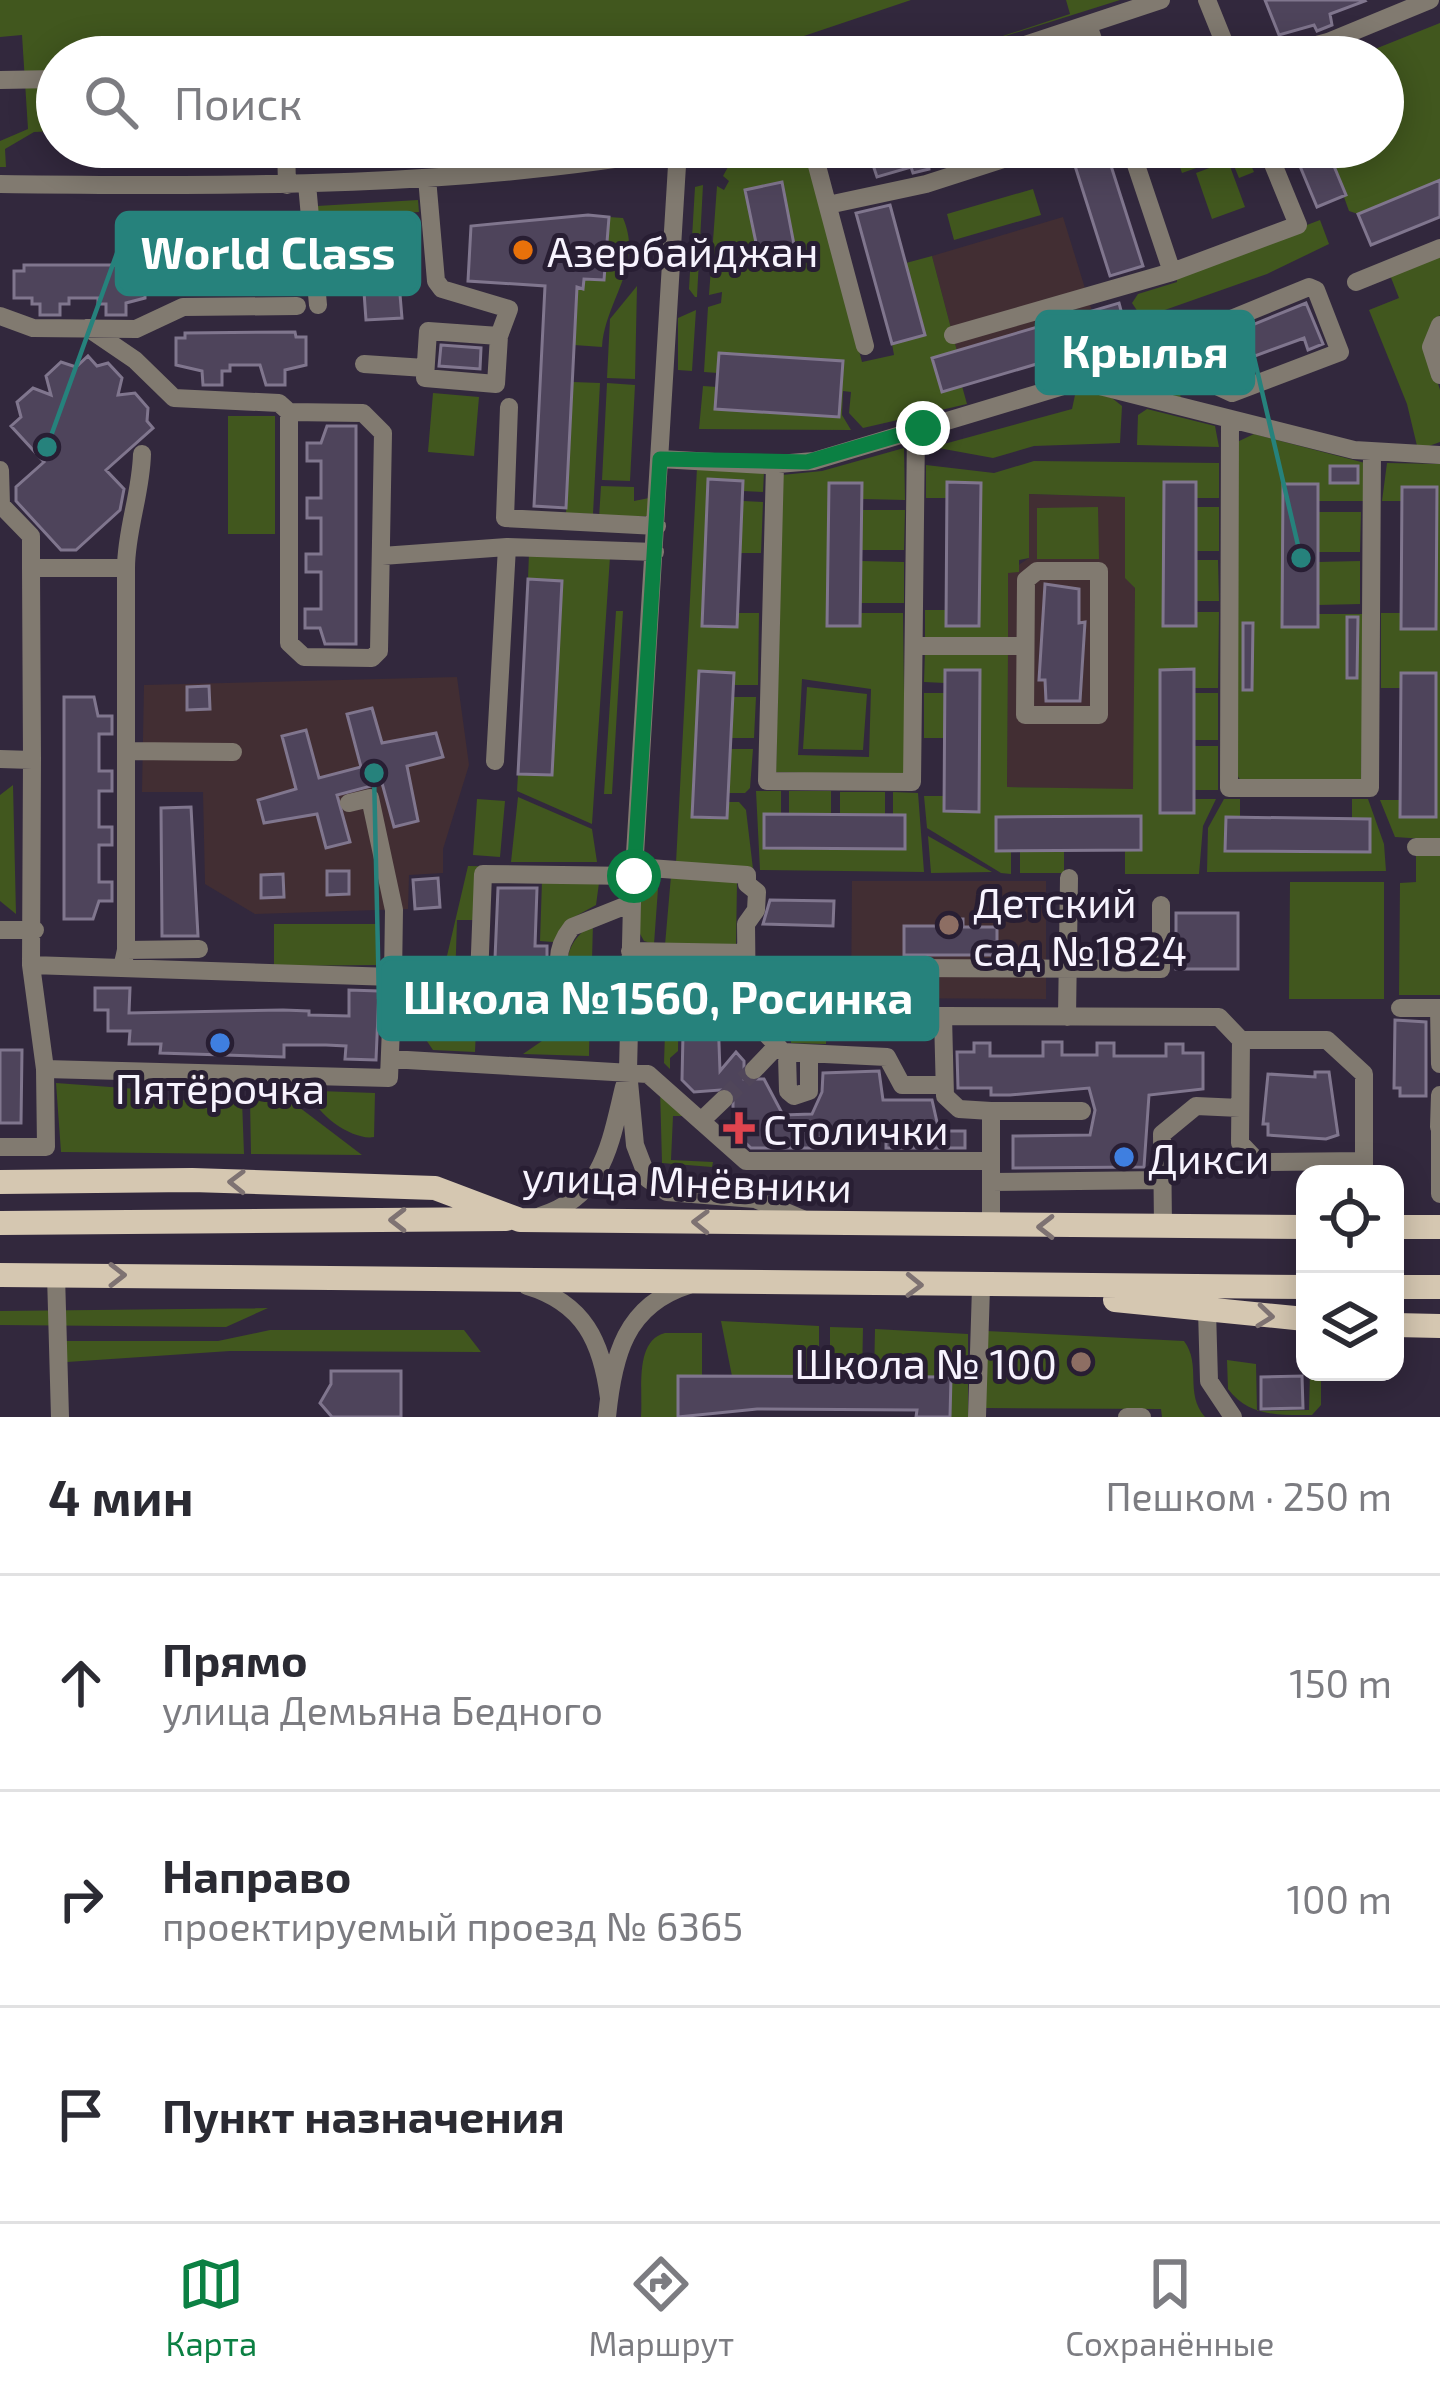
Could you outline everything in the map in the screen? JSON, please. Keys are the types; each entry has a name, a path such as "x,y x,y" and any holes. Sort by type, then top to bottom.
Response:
{"main road":[{"name":"улица Мнёвники","path":"0,1182 435,1188 472,1198 518,1220 1296,1227"},
{"path":"0,1223 518,1220"},
{"path":"1404,1227 1440,1227"},
{"path":"0,1275 1296,1287"},
{"path":"982,1287 1296,1318"},
{"path":"1404,1287 1440,1287"},
{"path":"1404,1325 1440,1326"}],"street":[{"path":"1056,36 1161,0"},
{"path":"1207,0 1222,36"},
{"path":"1340,36 1430,0"},
{"path":"1088,26 1092,36"},
{"path":"0,80 36,80"},
{"path":"292,168 318,305"},
{"path":"0,184 297,185 427,178 494,168"},
{"path":"682,168 632,903 628,1071 636,1155 648,1179 676,1193 755,1199 818,1224"},
{"path":"818,168 865,346"},
{"path":"828,206 976,168"},
{"path":"1137,168 1172,272"},
{"path":"953,335 1172,272 1298,225 1275,168"},
{"path":"427,178 436,280 442,290 509,309 499,337 496,383 424,378 428,331 499,337"},
{"path":"1356,282 1440,248"},
{"path":"660,459 775,465 819,460 1080,381 1309,286 1316,290 1340,352 1232,393 1219,387 1179,342"},
{"path":"0,316 20,327 136,328 183,307 297,306"},
{"path":"1440,325 1431,347 1440,375"},
{"path":"88,328 135,360 174,398 279,403 289,412 363,413 383,433 379,651 360,659 295,652 287,630 289,412"},
{"path":"364,364 425,368"},
{"path":"1080,381 1230,422 1372,453 1440,455"},
{"path":"509,407 505,518 657,526"},
{"path":"1230,422 1228,788 1370,788 1372,453"},
{"path":"775,465 767,781 912,782 916,430"},
{"path":"124,959 126,544 141,500 142,454"},
{"path":"0,470 1,505 31,536 31,965 45,1069 46,1147 0,1147"},
{"path":"382,556 507,547 655,552"},
{"path":"495,761 507,547"},
{"path":"31,568 127,568"},
{"path":"1099,571 1099,715 1025,715 1024,646 1028,575 1099,571"},
{"path":"914,646 1024,646"},
{"path":"127,751 233,752"},
{"path":"0,759 32,760"},
{"path":"45,1069 389,1078 394,910 370,798 349,803"},
{"path":"1416,847 1440,847"},
{"path":"479,979 483,874 747,875 747,884 757,892 757,910 746,924 747,1012 782,1051 788,1091 794,1096 809,1091 809,1056"},
{"path":"1067,1016 1069,878"},
{"path":"630,1004 579,998 560,975 557,959 572,927 632,903"},
{"path":"901,968 1161,970 1162,905"},
{"path":"0,930 34,930"},
{"path":"31,965 199,950"},
{"path":"631,951 838,970"},
{"path":"124,959 393,977"},
{"path":"1400,1008 1439,1008 1440,1064"},
{"path":"891,1016 1219,1017 1241,1040 1240,1143 1258,1162 1311,1165"},
{"path":"943,1016 943,1085 952,1106 1082,1111"},
{"path":"1241,1040 1327,1040 1364,1074 1364,1165"},
{"path":"754,1070 782,1051 887,1057 902,1084 943,1085"},
{"path":"390,1059 628,1071 660,1081 746,1161 1162,1180"},
{"path":"518,1220 560,1207 605,1167 628,1071"},
{"path":"1440,1095 1440,1193"},
{"path":"700,1121 724,1099"},
{"path":"1163,1227 1162,1134 1196,1106 1240,1108"},
{"path":"991,1111 991,1227"},
{"path":"56,1275 60,1417"},
{"path":"477,1277 532,1287 580,1314 599,1346 608,1407"},
{"path":"608,1407 620,1343 639,1312 703,1281"},
{"path":"977,1417 982,1287"},
{"path":"1207,1310 1209,1381 1233,1417"},
{"path":"1127,1417 1142,1417"}],"shaded area":[{"path":"1063,217 1092,311 957,351 932,256"},
{"path":"1028,494 1125,497 1125,577 1135,588 1134,790 1007,787 1008,572 1029,558"},
{"path":"457,677 469,765 443,849 443,873 409,875 408,909 255,914 205,884 203,792 142,792 144,685"},
{"name":"Детский сад №1824","path":"852,881 1046,881 1046,999 851,998"}],"green space":[{"path":"0,0 911,0 804,36 36,36 36,132 5,149 6,167 0,167 0,141 28,129 22,35 0,37"},
{"path":"1066,0 1120,0 1003,36 1070,14"},
{"path":"1440,23 1440,180 1358,214 1349,211 1334,168 1404,168 1404,37"},
{"path":"727,168 811,168 862,362 894,355 892,344 925,335 906,263 932,256 957,351 933,358 962,386 967,404 863,428 849,413 851,392 843,391 842,415 851,430 699,429 703,386 717,387 716,409 838,416 842,361 720,353 718,373 704,372 708,307 721,303 722,292 709,295 717,186 724,190 729,181 723,176","holes":["781,182 796,255 761,262 745,190"]},
{"path":"1231,168 1245,207 1212,219 1196,173"},
{"path":"1235,168 1252,168 1254,172 1239,178"},
{"path":"703,185 695,297 689,289 695,187"},
{"path":"1033,189 1041,215 954,240 947,214"},
{"path":"418,200 419,212 318,218 317,206"},
{"path":"609,217 623,218 629,252 626,268 602,347 574,345 577,287 583,288 584,279 604,280"},
{"path":"1320,220 1329,244 1267,274 1142,318 1132,303 1138,294 1177,282 1176,275"},
{"path":"1440,256 1440,315 1426,343 1440,390 1440,442 1418,450 1407,404 1369,310 1399,298 1390,275"},
{"path":"637,286 635,379 607,378 610,319"},
{"path":"696,310 692,371 678,370 678,318"},
{"path":"1165,355 1182,400 1106,379"},
{"path":"573,382 600,383 593,514 566,513"},
{"path":"607,383 635,385 630,481 602,480"},
{"path":"1085,391 1112,398 1122,406 1120,443 1034,446 993,458 933,447 1072,409 1075,395"},
{"path":"433,393 479,397 474,456 428,452"},
{"path":"1147,409 1215,426 1219,447 1137,445 1138,415"},
{"path":"228,416 275,416 275,534 228,534"},
{"path":"1254,434 1365,463 1365,501 1318,501 1317,484 1283,485 1283,627 1317,627 1318,614 1365,614 1361,780 1241,781 1235,772 1237,442"},
{"path":"904,448 905,500 862,499 861,483 829,483 827,625 859,626 860,613 903,613 905,771 900,776 776,772 782,475 822,471","holes":["802,679 871,689 869,757 798,755"]},
{"path":"1034,461 1219,463 1219,498 1196,498 1195,482 1164,482 1163,625 1195,626 1196,612 1219,612 1218,688 1194,688 1193,669 1160,670 1160,813 1193,813 1194,799 1216,799 1203,826 1199,874 1125,874 1125,851 1141,850 1140,816 997,817 996,851 1011,851 1011,874 1001,873 927,828 924,796 944,796 944,811 979,811 980,671 946,670 945,683 924,682 925,650 1008,650 1007,787 1133,789 1135,588 1125,578 1125,497 1029,494 1029,558 1019,560 1019,572 1008,573 1008,642 925,642 925,610 946,610 979,625 981,484 948,483 947,498 926,498 926,465 994,473"},
{"path":"1387,463 1440,464 1440,840 1395,837 1380,800 1400,800 1401,817 1435,817 1436,673 1401,673 1401,688 1381,688 1381,613 1401,613 1401,629 1436,487 1403,487 1402,501 1382,501"},
{"path":"697,468 764,472 763,492 743,491 743,481 708,480 702,625 737,627 738,613 759,613 758,685 733,685 727,802 739,802 746,810 753,869 676,863"},
{"path":"601,486 634,487 634,501 649,498 647,516 599,518"},
{"path":"743,501 763,502 761,553 740,553"},
{"path":"1098,507 1099,559 1037,559 1037,508"},
{"path":"1196,507 1219,507 1219,551 1196,551"},
{"path":"861,510 905,510 904,550 861,550"},
{"path":"1318,512 1361,512 1360,552 1318,552"},
{"path":"529,553 610,557 592,824 517,791 518,774 552,775 562,581 528,579"},
{"path":"1196,560 1218,560 1219,601 1196,601"},
{"path":"861,561 904,562 904,603 860,603"},
{"path":"1360,561 1360,604 1318,605 1318,562"},
{"path":"616,611 623,611 612,794 604,794"},
{"path":"807,687 867,694 863,750 803,749"},
{"path":"924,693 944,693 944,738 924,738"},
{"path":"1194,693 1218,693 1218,740 1194,740"},
{"path":"732,697 756,697 754,738 731,738"},
{"path":"1194,746 1218,746 1218,790 1194,790"},
{"path":"730,749 753,749 750,788 745,793 728,793"},
{"path":"13,785 16,914 0,901 0,795"},
{"path":"756,791 781,791 781,814 904,849 905,816 893,815 893,792 918,793 924,872 760,870"},
{"path":"789,791 831,791 831,815 789,814"},
{"path":"840,792 885,792 885,815 840,815"},
{"path":"518,797 592,829 597,862 511,862"},
{"path":"477,799 505,801 500,857 473,855"},
{"path":"1224,799 1240,799 1240,817 1226,818 1226,851 1369,852 1370,819 1352,818 1352,799 1368,799 1384,844 1386,871 1207,872 1208,828"},
{"path":"928,836 992,872 931,873"},
{"path":"1416,850 1440,850 1440,995 1399,995 1400,883 1416,882"},
{"path":"1020,851 1064,851 1064,873 1020,873"},
{"path":"468,866 599,868 476,868 474,920 457,920 455,983 478,984 475,1052 433,1050 401,1003 436,1003"},
{"path":"659,875 654,944 644,941 639,932 642,884 645,877"},
{"path":"671,876 737,881 736,945 665,945"},
{"path":"542,881 599,883 596,905 565,922 553,942 540,941"},
{"path":"1290,882 1384,882 1384,999 1289,999"},
{"path":"593,923 591,997 573,978 568,959 575,941"},
{"path":"274,924 378,924 378,965 274,966"},
{"path":"679,961 678,1051 670,1058 670,1069 664,1063 667,973"},
{"path":"792,982 827,982 826,1044 791,1043 791,1021 768,1020 768,986 791,986"},
{"path":"590,1008 589,1056 523,1054"},
{"path":"56,1083 151,1090 160,1100 242,1100 244,1154 61,1152"},
{"path":"660,1088 688,1116 673,1116 671,1160 713,1162 712,1167 662,1163"},
{"path":"319,1091 375,1093 374,1137 356,1135 328,1118 312,1095"},
{"path":"250,1100 291,1101 362,1155 251,1154"},
{"path":"268,1308 226,1327 0,1325 0,1311"},
{"path":"721,1321 819,1326 819,1376 732,1376"},
{"path":"830,1327 863,1328 862,1377 830,1376"},
{"path":"875,1329 968,1334 968,1417 950,1417 950,1377 874,1377"},
{"path":"270,1330 464,1330 481,1352 230,1351 67,1362 66,1341 218,1341"},
{"name":"Школа № 100","path":"986,1331 1184,1341 1192,1360 1195,1398 1205,1417 1162,1417 1161,1409 986,1408"},
{"path":"665,1333 702,1333 702,1376 678,1376 678,1417 641,1417 644,1356 655,1338"},
{"path":"1227,1360 1256,1364 1257,1410 1228,1389"},
{"path":"1310,1381 1321,1381 1321,1405 1312,1415 1260,1411 1309,1410"}],"building":[{"path":"1265,0 1365,1 1330,14 1332,25 1317,31 1314,25 1279,35"},
{"path":"874,168 908,168 877,177"},
{"path":"1076,168 1112,168 1143,266 1110,276"},
{"path":"1301,168 1335,168 1346,195 1317,207"},
{"path":"1440,180 1440,217 1371,245 1358,214"},
{"path":"782,182 796,255 760,262 745,190"},
{"path":"890,205 925,335 892,344 856,213"},
{"path":"609,217 604,280 584,279 583,289 577,287 566,508 534,506 545,286 468,281 471,226"},
{"path":"396,247 402,318 366,320 361,250"},
{"path":"24,265 134,265 134,271 145,270 145,298 126,303 126,315 106,315 106,304 98,304 98,298 69,298 69,304 60,304 60,315 40,315 40,304 32,304 32,298 14,298 14,271 24,271"},
{"path":"1119,303 1128,337 942,392 932,358"},
{"path":"1306,303 1323,344 1308,350 1304,338 1241,361 1246,373 1227,376 1213,341"},
{"path":"295,332 296,337 306,337 306,365 285,370 285,385 266,385 260,365 230,365 230,371 222,371 222,385 203,385 202,371 176,365 176,338 185,338 185,333"},
{"path":"441,345 481,348 480,369 439,366"},
{"path":"719,353 843,361 839,417 715,409"},
{"path":"88,356 97,366 108,363 122,378 118,395 135,393 148,408 147,421 153,428 106,470 124,489 120,510 76,550 61,550 16,501 16,487 44,462 11,426 21,417 17,402 33,388 51,395 46,376 61,362 76,367"},
{"path":"327,426 356,426 356,644 325,644 320,628 305,628 305,609 321,609 321,572 306,572 306,554 321,554 321,518 307,518 307,498 321,498 321,461 307,461 307,443 321,443"},
{"path":"1330,466 1358,466 1358,483 1330,483"},
{"path":"708,479 743,481 737,627 702,626"},
{"path":"947,482 981,483 979,626 946,626"},
{"path":"1164,482 1196,482 1196,626 1163,626"},
{"path":"829,483 862,483 860,626 827,626"},
{"path":"1283,484 1318,484 1318,627 1282,627"},
{"path":"1402,487 1437,487 1436,629 1401,629"},
{"path":"528,579 562,581 552,775 518,774"},
{"path":"1045,584 1079,589 1079,623 1085,622 1080,701 1046,701 1045,680 1039,680"},
{"path":"1347,617 1358,617 1357,678 1347,678"},
{"path":"1243,623 1253,623 1252,690 1243,690"},
{"path":"1194,669 1194,813 1160,813 1160,670"},
{"path":"945,670 980,670 979,812 944,811"},
{"path":"699,671 734,673 727,818 692,817"},
{"path":"1401,673 1436,673 1436,817 1400,817"},
{"path":"209,686 210,709 187,710 187,687"},
{"path":"64,697 94,697 98,716 112,716 112,734 99,734 99,771 112,771 112,791 99,791 99,827 112,827 112,845 99,845 99,882 112,882 112,901 99,901 93,919 64,919"},
{"path":"372,708 382,743 436,733 443,757 407,766 418,821 394,827 382,783 337,795 350,842 326,848 317,814 264,823 258,800 296,789 282,736 306,730 319,778 361,767 347,714"},
{"path":"191,807 198,936 162,936 161,808"},
{"path":"764,814 905,815 905,849 764,848"},
{"path":"1141,816 1141,850 996,851 996,817"},
{"path":"1226,817 1370,819 1370,852 1225,851"},
{"path":"327,871 349,871 349,894 327,895"},
{"path":"283,874 284,897 261,898 261,875"},
{"path":"438,878 440,907 415,909 413,880"},
{"path":"498,888 537,888 535,946 547,946 547,973 534,972 531,1031 492,1029"},
{"path":"770,900 834,901 833,926 763,924"},
{"path":"1176,913 1238,913 1238,969 1176,969"},
{"path":"939,919 963,919 963,927 997,927 997,955 904,955 904,926 939,926"},
{"path":"702,982 720,983 725,989 724,1015 718,1016 720,1071 736,1052 744,1061 744,1079 764,1079 783,1115 812,1114 822,1092 823,1073 879,1071 883,1100 932,1100 939,1131 965,1131 965,1148 886,1148 886,1139 820,1138 820,1148 751,1148 734,1132 742,1117 733,1109 733,1089 694,1092 682,1080 684,989"},
{"path":"95,988 130,988 129,1013 283,1010 349,1016 349,990 379,991 376,1060 345,1059 346,1046 326,1045 284,1045 284,1057 160,1053 161,1044 129,1044 130,1031 108,1031 108,1010 95,1010"},
{"path":"1395,1020 1426,1022 1426,1096 1400,1096 1400,1088 1394,1088"},
{"path":"1043,1042 1062,1042 1062,1055 1097,1055 1097,1043 1114,1043 1114,1056 1166,1056 1166,1044 1183,1044 1183,1053 1203,1053 1203,1089 1149,1095 1144,1167 1013,1168 1013,1136 1090,1135 1095,1110 1089,1088 991,1095 991,1088 958,1088 957,1052 974,1052 974,1043 990,1043 990,1056 1043,1056"},
{"path":"0,1050 22,1050 21,1123 0,1123"},
{"path":"1315,1072 1329,1072 1338,1135 1326,1139 1268,1135 1268,1124 1263,1124 1268,1074 1315,1077"},
{"path":"331,1371 401,1371 401,1417 332,1417 320,1403 331,1384"},
{"path":"678,1376 951,1377 950,1417 916,1417 917,1410 757,1409 678,1417"},
{"path":"1296,1376 1296,1381 1302,1381 1303,1408 1261,1409 1261,1377"}],"tunnel":[{"path":"724,1099 754,1070"}],"place":[{"name":"Азербайджан","path":"523,250"},
{"name":"World Class","path":"47,447"},
{"name":"Крылья","path":"1301,558"},
{"name":"Школа №1560, Росинка","path":"374,773"},
{"name":"Детский сад №1824","path":"949,925"},
{"name":"Пятёрочка","path":"220,1043"},
{"name":"Столички","path":"739,1128"},
{"name":"Дикси","path":"1124,1157"},
{"name":"Школа № 100","path":"1081,1362"}],"route":[{"path":"634,876 660,459 766,465 807,462 923,428"}]}
